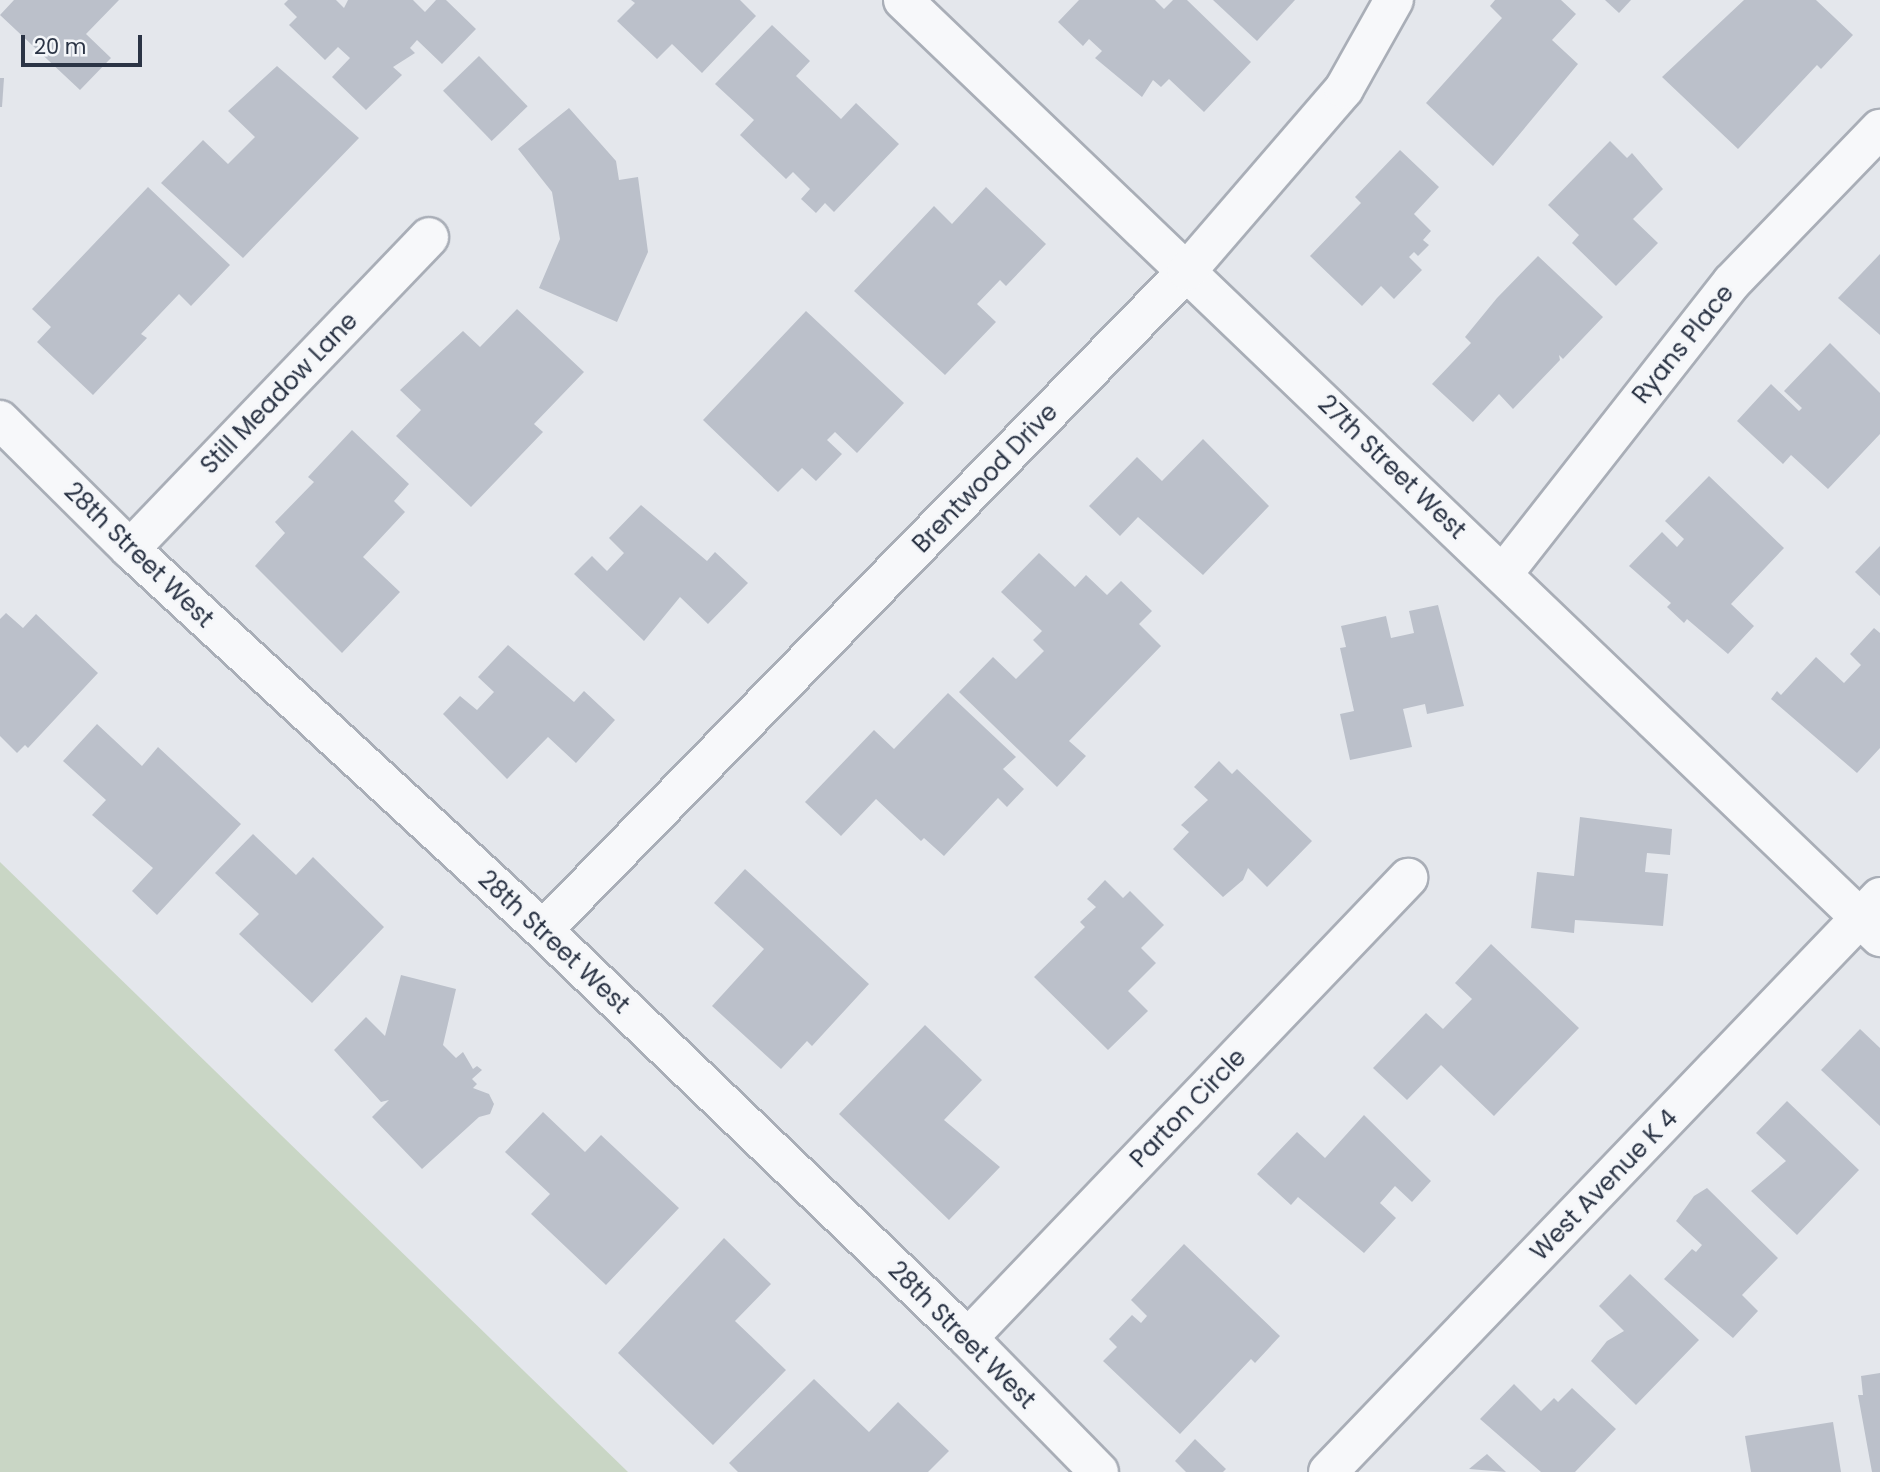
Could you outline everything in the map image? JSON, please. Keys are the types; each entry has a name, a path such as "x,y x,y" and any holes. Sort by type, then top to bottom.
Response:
{"street":[{"name":"27th Street West","path":"903,0 1503,573 1873,917"},
{"name":"Brentwood Drive","path":"543,930 1187,271 1344,89 1394,0"},
{"name":"Ryans Place","path":"1503,573 1732,282 1880,129"},
{"name":"Still Meadow Lane","path":"130,549 429,237"},
{"name":"28th Street West","path":"0,420 130,549 543,930 968,1338 1099,1472"},
{"name":"Parton Circle","path":"968,1338 1408,878"},
{"name":"West Avenue K 4","path":"1328,1472 1873,917"}],"green space":[{"path":"0,862 628,1472 0,1472"}],"building":[{"path":"14,0 119,0 86,34 111,58 80,90 0,15"},
{"path":"288,0 336,0 344,8 348,0 413,0 425,12 436,0 446,0 476,29 442,64 417,40 410,48 415,53 393,67 402,75 366,110 332,77 350,58 338,47 325,60 289,25 297,17 284,4"},
{"path":"631,0 740,0 756,16 702,73 672,44 657,59 617,21 635,3"},
{"path":"1079,0 1155,0 1164,9 1173,0 1187,0 1251,62 1204,112 1169,79 1161,87 1153,80 1142,97 1095,58 1102,51 1089,39 1083,46 1058,22"},
{"path":"1213,0 1295,0 1257,41"},
{"path":"1495,0 1561,0 1576,14 1552,40 1578,64 1493,166 1426,103 1502,18 1490,6"},
{"path":"1605,0 1631,0 1619,13"},
{"path":"1744,0 1816,0 1853,35 1821,69 1817,65 1738,149 1662,77"},
{"path":"772,25 810,61 796,76 841,119 856,103 899,144 834,212 825,203 816,213 801,199 810,189 793,172 786,179 740,135 754,120 715,84"},
{"path":"479,56 528,106 492,141 443,91"},
{"path":"277,66 359,138 243,258 161,183 203,140 228,164 255,137 228,111"},
{"path":"0,78 4,78 2,107 0,107"},
{"path":"569,108 616,161 619,180 638,177 648,252 617,322 539,288 560,239 552,192 518,149"},
{"path":"1610,141 1627,158 1632,153 1663,189 1633,219 1658,243 1616,286 1572,243 1579,235 1548,205"},
{"path":"1400,150 1439,187 1414,214 1431,231 1423,240 1429,245 1418,256 1414,252 1409,257 1422,270 1394,299 1381,286 1362,306 1310,256 1361,203 1355,197"},
{"path":"148,187 230,265 191,306 179,294 141,334 147,338 93,395 37,342 51,327 32,309"},
{"path":"986,187 1046,244 1006,286 1000,280 977,304 996,322 945,375 854,291 934,206 952,224"},
{"path":"1880,254 1880,335 1838,298"},
{"path":"1538,256 1603,317 1563,359 1559,355 1560,360 1513,409 1499,394 1473,422 1432,384 1471,343 1465,337 1497,298"},
{"path":"517,309 584,372 534,424 543,432 471,507 396,436 421,410 400,390 463,331 480,347"},
{"path":"806,311 904,403 857,453 835,432 827,440 842,454 816,481 802,468 778,492 703,420"},
{"path":"1830,343 1880,393 1880,434 1828,489 1791,455 1783,464 1737,421 1771,384 1799,411 1802,408 1784,391"},
{"path":"352,430 409,484 394,501 405,512 363,557 400,592 342,653 255,566 285,533 275,522 314,482 308,477"},
{"path":"1203,439 1269,506 1203,575 1138,517 1120,536 1089,506 1137,457 1162,481"},
{"path":"1709,476 1784,548 1731,604 1754,626 1728,654 1687,619 1684,623 1667,607 1671,603 1629,566 1662,532 1677,547 1684,539 1665,521"},
{"path":"641,505 707,561 715,552 748,583 708,624 680,597 644,641 574,574 592,556 607,571 624,553 609,538"},
{"path":"1880,546 1880,596 1855,572"},
{"path":"1039,553 1075,587 1086,575 1107,595 1121,581 1152,611 1139,624 1161,646 1069,741 1086,756 1057,787 959,692 993,657 1016,679 1044,651 1033,640 1042,631 1001,592"},
{"path":"1438,605 1464,706 1427,714 1425,704 1403,709 1412,747 1350,760 1340,714 1354,711 1340,648 1346,647 1341,626 1386,616 1391,638 1414,633 1409,611"},
{"path":"6,613 23,628 36,614 98,673 28,748 25,745 17,753 0,736 0,619"},
{"path":"1874,628 1880,633 1880,748 1857,773 1771,699 1777,691 1781,695 1816,657 1844,683 1861,665 1850,654"},
{"path":"508,645 574,702 584,691 615,720 576,763 548,737 507,779 443,714 460,696 477,710 494,692 478,677"},
{"path":"948,693 1016,757 1003,769 1024,789 1007,807 998,798 944,856 924,838 921,841 876,799 841,836 805,802 874,730 894,749"},
{"path":"97,724 142,766 158,747 241,824 157,915 132,891 153,868 92,815 106,800 63,761"},
{"path":"1219,761 1232,774 1237,769 1312,841 1267,887 1248,868 1243,880 1223,897 1173,849 1189,832 1181,825 1208,800 1194,787"},
{"path":"1580,817 1672,829 1670,855 1647,853 1645,872 1668,874 1663,926 1575,920 1574,933 1531,928 1537,872 1574,876"},
{"path":"253,834 296,875 313,857 384,927 312,1003 239,934 259,914 215,873"},
{"path":"745,869 869,984 812,1046 807,1041 781,1069 712,1006 764,949 714,903"},
{"path":"1105,880 1123,898 1130,891 1164,925 1141,948 1156,963 1128,991 1148,1011 1108,1050 1034,977 1085,927 1080,922 1096,907 1087,899"},
{"path":"1491,944 1579,1028 1494,1116 1441,1065 1407,1100 1373,1068 1426,1013 1443,1029 1472,999 1455,983"},
{"path":"401,975 456,989 443,1045 456,1058 463,1052 473,1069 477,1066 482,1070 472,1079 477,1084 473,1088 489,1094 494,1104 490,1114 479,1117 422,1169 372,1117 389,1100 381,1102 334,1050 366,1017 385,1036"},
{"path":"925,1025 982,1080 944,1120 1000,1167 949,1220 839,1114"},
{"path":"1860,1029 1880,1048 1880,1126 1821,1070"},
{"path":"1787,1101 1859,1170 1797,1235 1751,1191 1786,1161 1756,1133"},
{"path":"543,1112 585,1152 601,1135 679,1208 606,1285 531,1214 550,1194 505,1152"},
{"path":"1364,1115 1431,1181 1412,1202 1395,1186 1380,1203 1396,1218 1364,1253 1298,1197 1291,1205 1257,1174 1297,1132 1325,1158"},
{"path":"1707,1188 1778,1258 1742,1295 1758,1311 1733,1338 1664,1279 1692,1249 1696,1252 1702,1245 1676,1221 1694,1196"},
{"path":"724,1238 771,1284 735,1321 786,1370 713,1445 618,1353"},
{"path":"1184,1244 1280,1336 1255,1363 1251,1359 1180,1434 1103,1361 1117,1347 1109,1339 1132,1315 1141,1323 1147,1316 1131,1300"},
{"path":"1630,1274 1699,1340 1636,1405 1591,1361 1607,1341 1624,1331 1599,1306"},
{"path":"1880,1373 1880,1472 1872,1472 1858,1395 1863,1395 1861,1376"},
{"path":"814,1379 869,1432 898,1402 949,1451 928,1472 738,1472 729,1463"},
{"path":"1514,1384 1541,1411 1554,1398 1558,1402 1572,1388 1616,1429 1575,1472 1541,1472 1480,1419"},
{"path":"1833,1422 1841,1472 1751,1472 1745,1436"},
{"path":"1195,1439 1226,1469 1223,1472 1186,1472 1175,1461"},
{"path":"1487,1454 1506,1472 1469,1469"}]}
